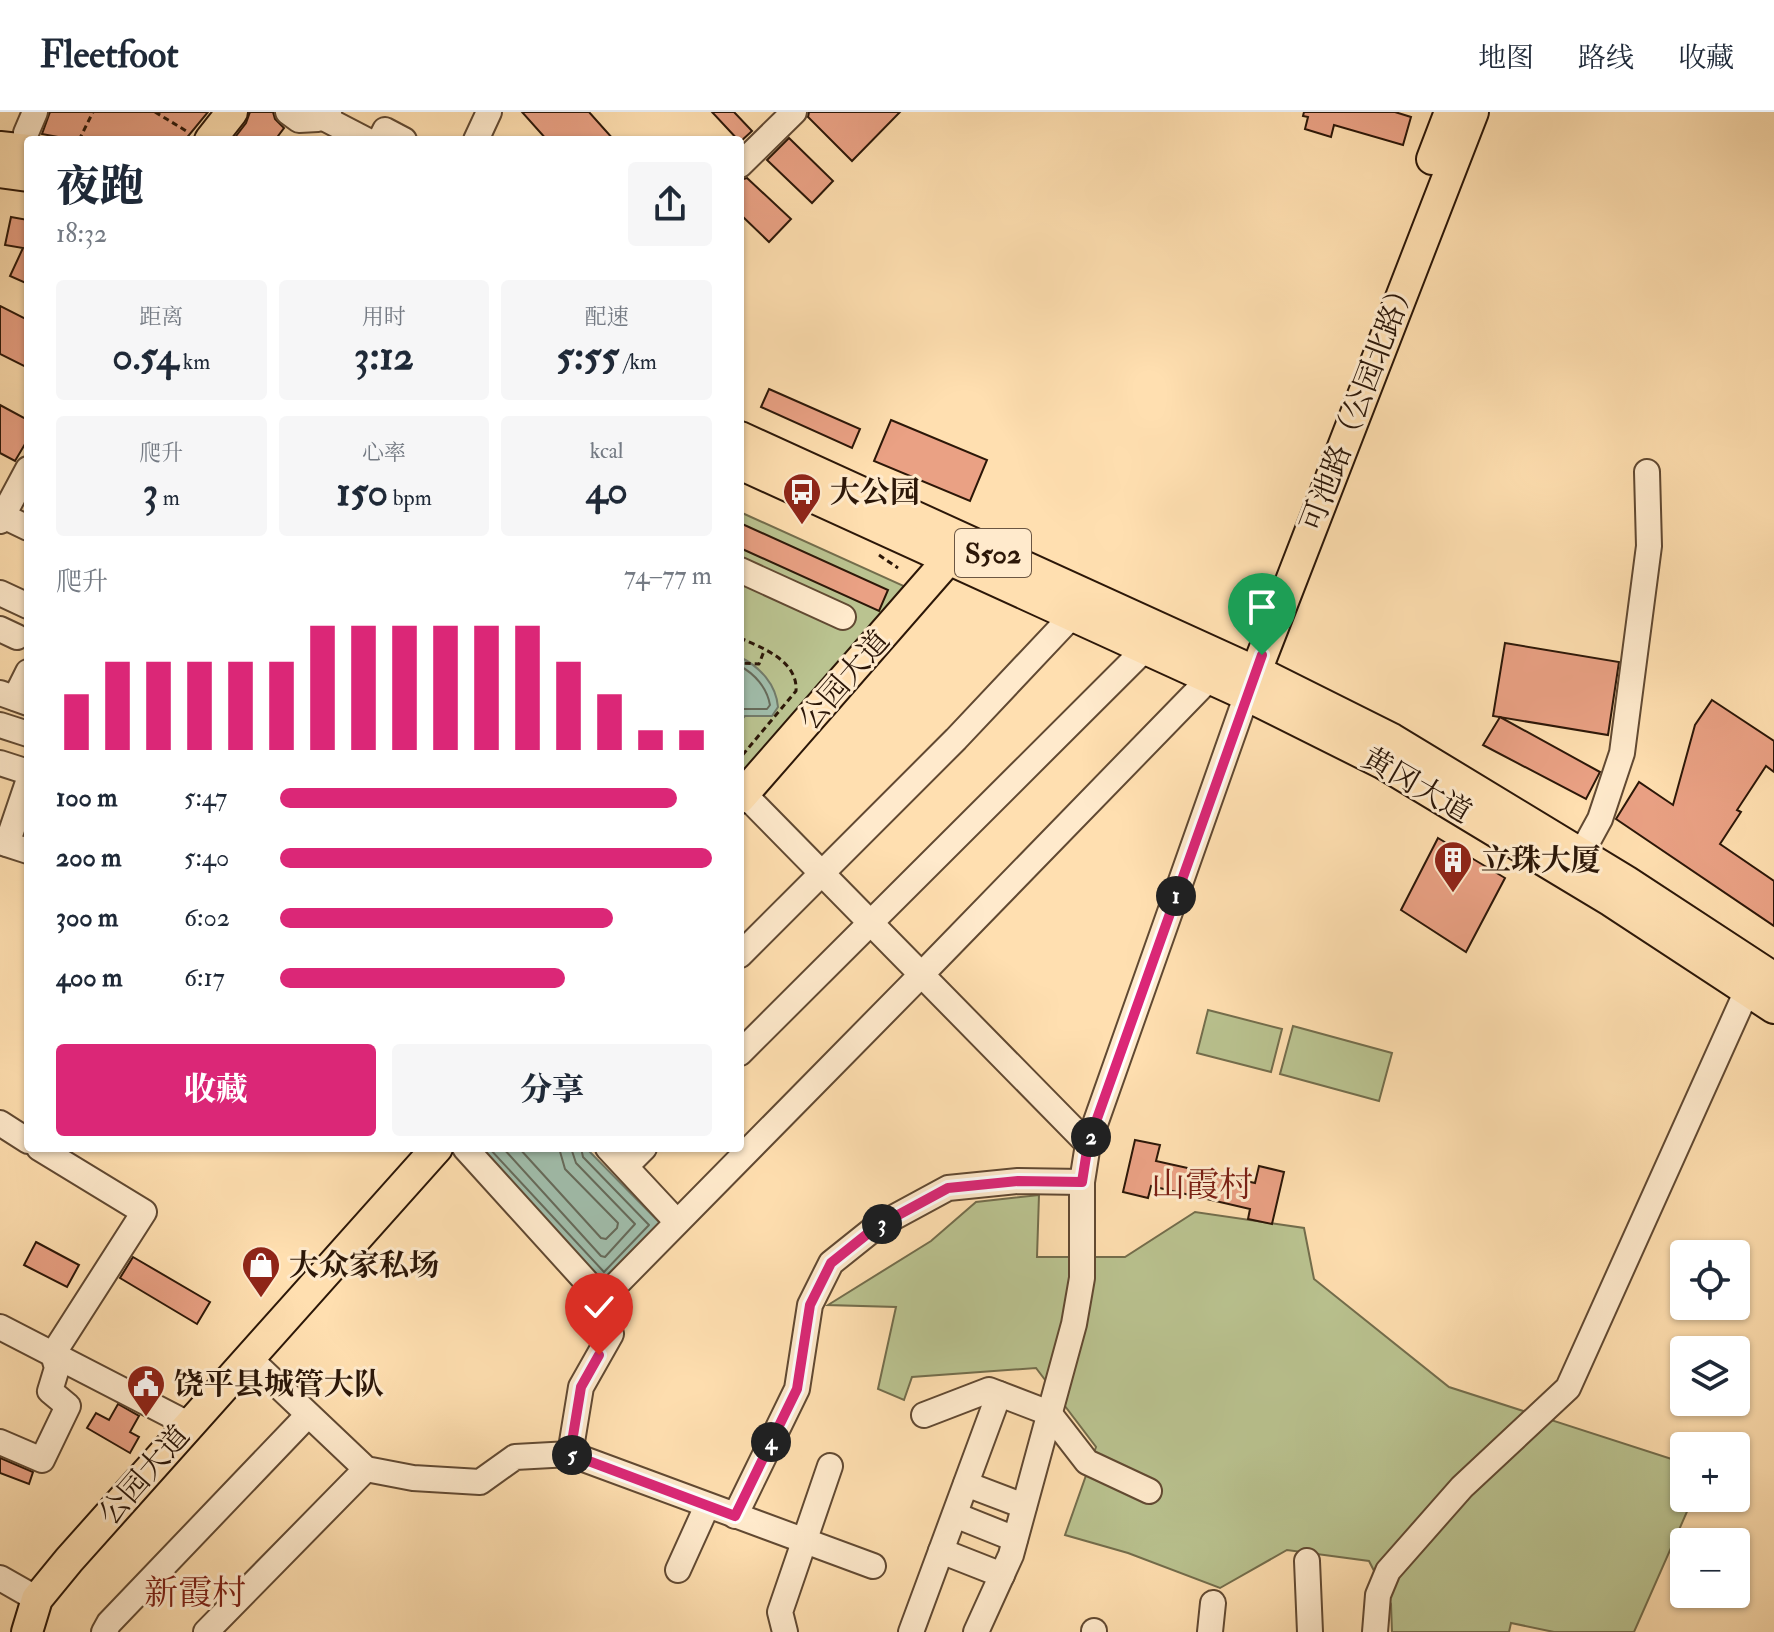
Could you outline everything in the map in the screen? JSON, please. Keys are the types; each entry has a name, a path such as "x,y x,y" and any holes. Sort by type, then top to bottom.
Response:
{"main road":[{"path":"200,136 232,112"},
{"name":"可池路（公园北路）","path":"1243,687 1450,112"},
{"name":"可池路（公园北路）","path":"1243,687 1473,112"},
{"path":"0,172 24,175"},
{"name":"黄冈大道","path":"744,439 1243,687 1382,763 1611,901 1774,1008"},
{"name":"黄冈大道","path":"744,466 1243,687 1392,739 1772,971"},
{"name":"公园大道","path":"744,794 947,561"},
{"name":"公园大道","path":"27,1632 37,1599 188,1424 250,1359 433,1152"}],"street":[{"path":"288,112 299,120 326,115 360,136"},
{"path":"478,136 489,112"},
{"path":"744,161 794,112"},
{"path":"1582,852 1600,819 1622,753 1649,546 1647,472"},
{"path":"24,476 1,519 24,527"},
{"path":"744,559 755,565 773,585"},
{"path":"744,572 843,617"},
{"path":"0,593 24,604"},
{"path":"744,951 956,739 1072,616"},
{"path":"744,1049 1145,649"},
{"path":"14,698 24,679"},
{"path":"602,1299 922,974 1243,687"},
{"path":"976,1632 1015,1539 1074,1324 1082,1278 1082,1182 1088,1144 1243,687"},
{"path":"0,725 24,733"},
{"path":"0,763 24,771"},
{"path":"12,846 19,796"},
{"path":"744,798 872,923 1088,1144"},
{"path":"1375,1632 1378,1595 1388,1571 1462,1487 1568,1388 1745,995"},
{"path":"0,1442 42,1460 68,1406 50,1391 57,1368 53,1354 144,1212 52,1152"},
{"path":"469,1152 602,1299 611,1334 581,1387 570,1454"},
{"path":"612,1152 677,1222"},
{"path":"626,1166 640,1152"},
{"path":"735,1516 797,1389 810,1305 831,1263 876,1227 948,1188 1018,1181 1082,1182"},
{"path":"0,1327 188,1424"},
{"path":"250,1359 366,1469 413,1478 480,1482 515,1457 570,1454 873,1566"},
{"path":"924,1415 989,1390 1049,1413 1087,1462 1149,1491"},
{"path":"911,1632 999,1394"},
{"path":"104,1632 109,1623 308,1415"},
{"path":"785,1632 780,1612 830,1466"},
{"path":"206,1632 366,1469"},
{"path":"966,1484 1024,1506"},
{"path":"678,1570 707,1506"},
{"path":"955,1515 1015,1539"},
{"path":"941,1551 1002,1575"},
{"path":"1307,1561 1310,1632"},
{"path":"0,1578 37,1599"},
{"path":"1210,1632 1213,1603"}],"path":[{"path":"81,136 93,112"},
{"path":"155,112 200,136"},
{"path":"744,640 765,649 788,666 797,678 796,691 744,753"},
{"path":"744,663 759,664 765,649"}],"green space":[{"path":"744,514 906,587 744,777"},
{"path":"1208,1010 1282,1029 1271,1072 1197,1053"},
{"path":"1293,1026 1392,1053 1379,1101 1280,1074"},
{"path":"1039,1195 1037,1257 1125,1257 1195,1212 1304,1228 1314,1279 1449,1387 1670,1458 1670,1512 1687,1512 1680,1528 1670,1528 1670,1550 1634,1632 1554,1632 1511,1623 1509,1632 1392,1632 1391,1604 1369,1561 1287,1550 1220,1588 1128,1553 1065,1535 1096,1447 1036,1368 912,1377 904,1400 878,1389 896,1307 828,1305 931,1241 976,1202"}],"water":[{"path":"744,660 760,671 770,684 778,707 772,716 745,716"},
{"path":"483,1152 590,1152 662,1225 603,1285"}],"building":[{"path":"50,112 208,112 188,136 42,134"},
{"path":"250,112 273,112 284,128 278,136 236,136"},
{"path":"522,112 589,112 610,136 543,136"},
{"path":"712,112 734,112 752,131 744,138 734,136"},
{"path":"809,112 900,112 852,161 808,117"},
{"path":"1304,112 1395,112 1411,117 1403,145 1334,125 1331,137 1305,129 1308,117 1303,116"},
{"path":"789,138 833,181 812,203 767,160"},
{"path":"747,178 791,219 769,242 744,218 744,179"},
{"path":"11,217 24,219 24,282 10,276 23,248 5,245"},
{"path":"0,306 24,318 24,366 0,354"},
{"path":"769,389 860,429 852,448 761,407"},
{"path":"0,405 24,418 24,446 15,461 0,453"},
{"path":"891,420 987,460 970,501 874,461"},
{"path":"744,525 888,590 879,611 744,550"},
{"path":"1505,643 1619,662 1608,735 1493,716"},
{"path":"1712,700 1774,741 1774,772 1766,766 1737,810 1741,812 1720,844 1774,881 1774,926 1616,819 1639,782 1673,805 1695,725"},
{"path":"1500,717 1600,772 1586,799 1483,745"},
{"name":"立珠大厦","path":"1438,838 1505,878 1466,952 1401,910"},
{"path":"1135,1140 1160,1145 1156,1161 1255,1183 1259,1166 1284,1172 1272,1224 1248,1219 1250,1209 1151,1186 1148,1198 1123,1192"},
{"path":"36,1242 79,1265 67,1287 24,1265"},
{"path":"133,1257 210,1302 197,1324 120,1278"},
{"path":"118,1404 139,1416 130,1432 139,1437 130,1453 87,1428 96,1413 109,1420"},
{"path":"0,1458 33,1472 29,1484 0,1473"}],"place":[{"name":"大公园","path":"802,526"},
{"name":"立珠大厦","path":"1453,894"},
{"name":"大众家私场","path":"261,1299"},
{"name":"饶平县城管大队","path":"146,1418"}],"district":[{"name":"山霞村","path":"1202,1184"},
{"name":"新霞村","path":"195,1592"}],"route":[{"path":"599,1355 581,1387 570,1454 735,1516 797,1389 810,1305 831,1263 876,1227 948,1188 1018,1181 1082,1182 1088,1144 1262,655"}]}
